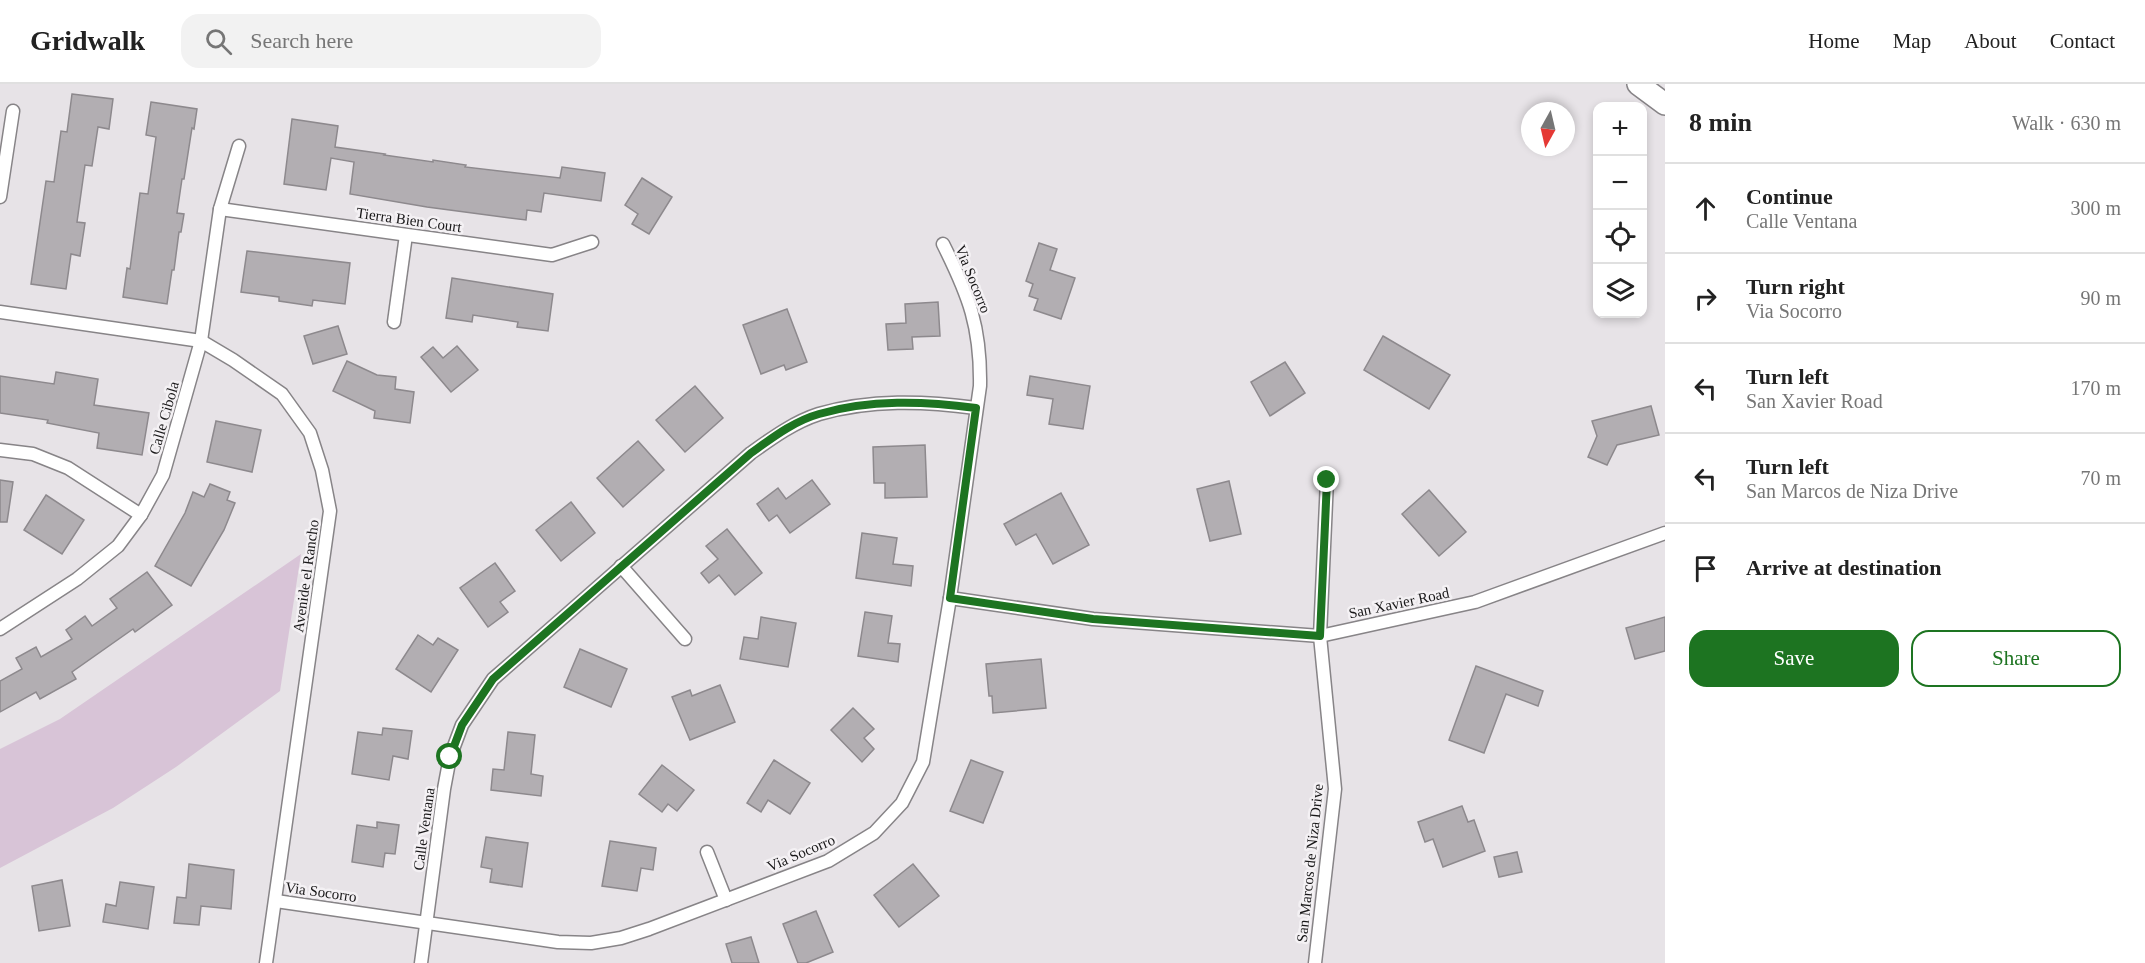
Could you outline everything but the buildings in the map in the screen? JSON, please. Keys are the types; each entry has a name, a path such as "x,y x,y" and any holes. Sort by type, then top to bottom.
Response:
{"highway":[{"path":"1638,84 1665,104"}],"street":[{"path":"0,197 13,111"},
{"name":"Calle Cibola","path":"0,629 77,579 118,546 141,515 163,475 201,342 220,209 239,146"},
{"name":"Tierra Bien Court","path":"220,209 552,255 592,242"},
{"path":"394,322 406,235"},
{"name":"Via Socorro","path":"276,901 558,942 591,943 621,938 648,929 828,861 874,833 902,803 923,762 950,598 976,408 980,361 974,317 959,276 943,244"},
{"name":"Avenide el Rancho","path":"0,312 201,342 282,394 310,433 322,470 330,512 266,963"},
{"name":"Calle Ventana","path":"421,963 450,757 462,725 493,679 751,453 780,432 818,414 856,406 896,402 937,403 976,408"},
{"path":"0,450 33,454 68,468 141,515"},
{"name":"San Marcos de Niza Drive","path":"1315,963 1335,789 1320,636 1327,480"},
{"name":"San Xavier Road","path":"950,598 1093,619 1320,636 1475,602 1665,533"},
{"path":"621,566 685,639"},
{"path":"707,852 726,900"}],"shaded area":[{"path":"301,554 280,691 176,767 113,808 0,868 0,749 60,719"}],"route":[{"path":"450,757 462,725 493,679 751,453 780,432 818,414 856,406 896,402 937,403 976,408 950,598 1093,619 1320,636 1327,480"}]}
